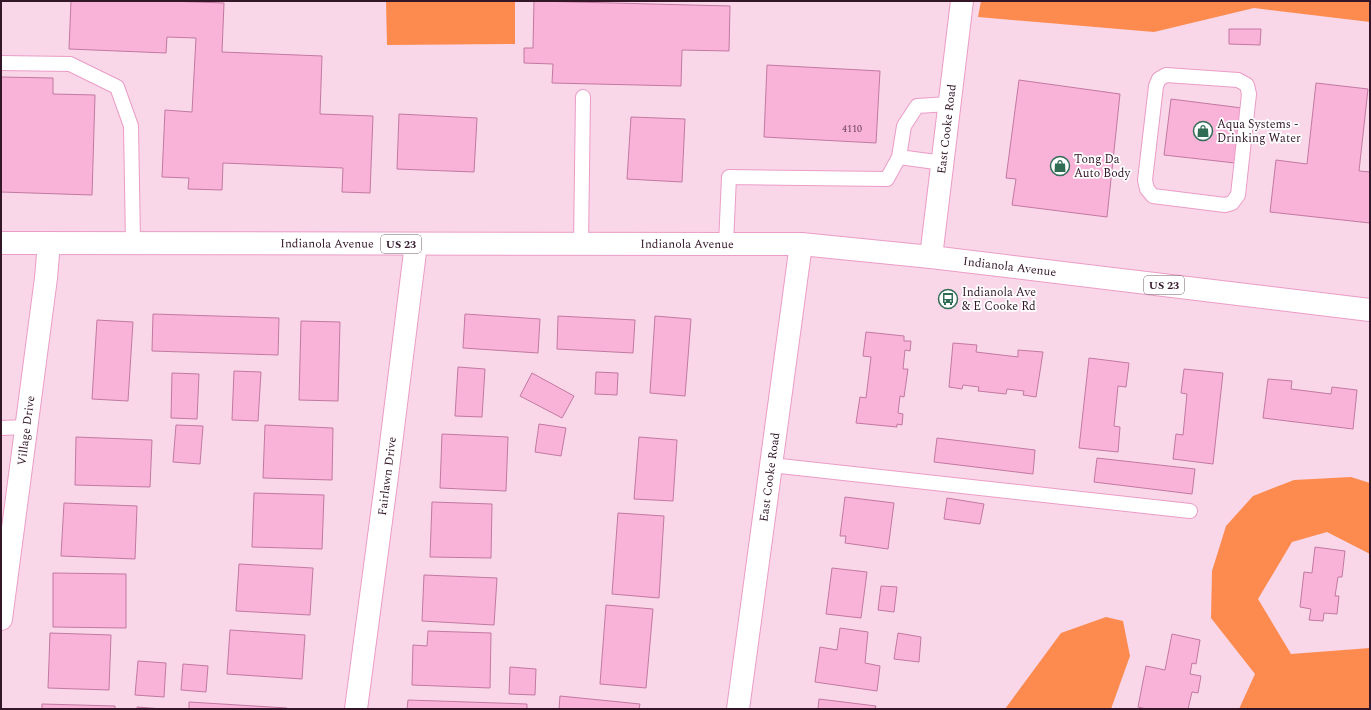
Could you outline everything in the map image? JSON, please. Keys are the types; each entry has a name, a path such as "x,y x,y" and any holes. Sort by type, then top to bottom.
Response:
{"main road":[{"name":"East Cooke Road","path":"931,257 962,1"},
{"name":"Indianola Avenue","path":"1,243 801,244 931,257 1370,310"},
{"name":"Village Drive","path":"1,619 27,427 49,243"},
{"name":"Fairlawn Drive","path":"356,709 416,244"},
{"name":"East Cooke Road","path":"738,709 801,244"}],"lane":[{"path":"1,63 70,64 117,87 131,126 133,243"},
{"path":"1166,75 1238,80 1247,85 1249,94 1238,195 1232,203 1225,205 1189,201 1153,196 1147,189 1145,180 1159,79 1166,75"},
{"path":"581,243 583,97"},
{"path":"726,244 729,177 887,179 899,157 904,126 917,106 949,104"},
{"path":"899,157 943,163"},
{"path":"1,428 27,427"},
{"path":"771,465 1190,511"}],"shaded area":[{"path":"386,1 515,1 515,44 387,45"},
{"path":"981,1 1370,1 1370,22 1254,8 1154,32 978,17"},
{"path":"1351,477 1370,483 1370,554 1327,532 1292,542 1258,599 1291,654 1370,648 1370,709 1239,709 1255,674 1211,618 1212,571 1226,526 1253,496 1294,480"},
{"path":"1106,617 1123,621 1130,656 1111,709 1005,709 1061,633"}],"building":[{"path":"71,1 168,1 224,3 222,52 322,56 320,114 373,116 370,193 342,192 343,168 223,163 222,190 188,189 189,178 162,177 165,110 192,112 196,38 167,37 166,53 69,49"},
{"path":"534,1 730,6 729,51 682,50 681,86 552,83 553,64 524,63 524,48 533,48"},
{"path":"1229,29 1261,29 1260,45 1229,44"},
{"path":"767,65 880,71 876,143 764,137"},
{"path":"1,77 53,78 53,94 95,95 92,195 1,192"},
{"path":"1019,80 1120,94 1107,217 1012,205 1016,179 1006,178"},
{"path":"1316,83 1368,89 1359,171 1370,172 1370,223 1270,212 1276,160 1307,164"},
{"name":"Aqua Systems - Drinking Water","path":"1171,99 1242,108 1235,163 1164,155"},
{"path":"399,114 477,118 474,172 397,169"},
{"path":"631,117 685,119 682,182 627,179"},
{"path":"153,314 279,318 278,355 152,351"},
{"path":"465,314 540,319 538,353 463,348"},
{"path":"558,316 635,320 633,353 557,349"},
{"path":"655,316 691,319 685,396 650,393"},
{"path":"97,320 133,322 128,401 92,399"},
{"path":"301,321 340,322 338,401 299,400"},
{"path":"866,332 904,336 904,341 911,341 910,351 905,350 903,369 908,369 904,397 900,396 898,413 903,414 902,425 897,424 897,427 856,423 860,397 866,398 871,357 863,356"},
{"path":"953,343 977,345 976,352 1018,357 1018,350 1043,352 1036,397 1023,395 1024,391 1007,389 1006,394 978,391 979,387 963,385 962,389 949,387"},
{"path":"1089,358 1129,363 1126,387 1118,386 1114,426 1120,427 1118,452 1079,448"},
{"path":"458,367 485,369 482,417 455,416"},
{"path":"1184,369 1223,373 1213,464 1173,459 1176,434 1183,435 1187,394 1181,393"},
{"path":"234,371 261,372 258,421 232,420"},
{"path":"596,372 618,373 617,395 595,394"},
{"path":"172,373 199,374 197,419 171,418"},
{"path":"532,373 574,396 562,418 520,396"},
{"path":"1268,379 1292,381 1291,389 1331,394 1332,387 1357,390 1353,429 1263,418"},
{"path":"539,424 566,428 561,456 535,452"},
{"path":"176,425 203,426 200,464 173,462"},
{"path":"265,425 333,428 332,480 263,478"},
{"path":"442,434 508,437 506,491 440,488"},
{"path":"76,437 152,440 150,487 75,485"},
{"path":"639,437 677,440 673,501 634,499"},
{"path":"937,438 1035,450 1033,474 934,462"},
{"path":"1097,458 1195,469 1192,494 1094,482"},
{"path":"254,493 324,495 322,549 252,547"},
{"path":"845,497 894,503 888,549 845,543 846,536 840,536"},
{"path":"947,498 984,504 980,524 944,519"},
{"path":"432,502 492,504 491,558 430,557"},
{"path":"64,503 137,506 135,559 61,556"},
{"path":"618,513 664,516 659,598 612,594"},
{"path":"1315,547 1345,551 1342,577 1338,577 1335,596 1339,596 1337,614 1324,613 1323,621 1309,620 1311,609 1300,607 1304,572 1312,573"},
{"path":"239,564 313,568 310,615 236,611"},
{"path":"832,568 867,572 861,618 826,614"},
{"path":"53,573 126,574 126,628 53,627"},
{"path":"424,575 497,578 494,625 422,621"},
{"path":"881,586 897,587 894,612 878,610"},
{"path":"606,605 653,609 646,688 600,684"},
{"path":"840,628 868,632 865,663 880,666 877,691 815,682 820,647 837,650"},
{"path":"230,630 305,635 302,679 227,674"},
{"path":"428,631 491,633 490,688 412,685 413,645 427,646"},
{"path":"50,633 111,635 109,690 48,688"},
{"path":"898,633 921,637 919,662 894,659"},
{"path":"1172,634 1200,640 1196,664 1192,663 1190,674 1201,676 1198,693 1192,692 1188,709 1147,709 1138,707 1146,666 1165,670"},
{"path":"138,661 166,663 164,697 135,695"},
{"path":"183,664 208,666 206,692 181,690"},
{"path":"510,667 536,669 535,695 509,694"},
{"path":"560,696 640,704 639,709 559,709"},
{"path":"819,699 876,706 875,709 818,709"},
{"path":"408,700 527,704 527,709 407,709"},
{"path":"189,702 287,708 287,709 189,709"},
{"path":"42,704 115,706 115,709 42,709"},
{"path":"137,707 163,709 137,709"}],"place":[{"name":"Aqua Systems - Drinking Water","path":"1203,131"},
{"name":"Tong Da Auto Body","path":"1060,166"},
{"name":"Indianola Ave & E Cooke Rd","path":"948,299"}]}
